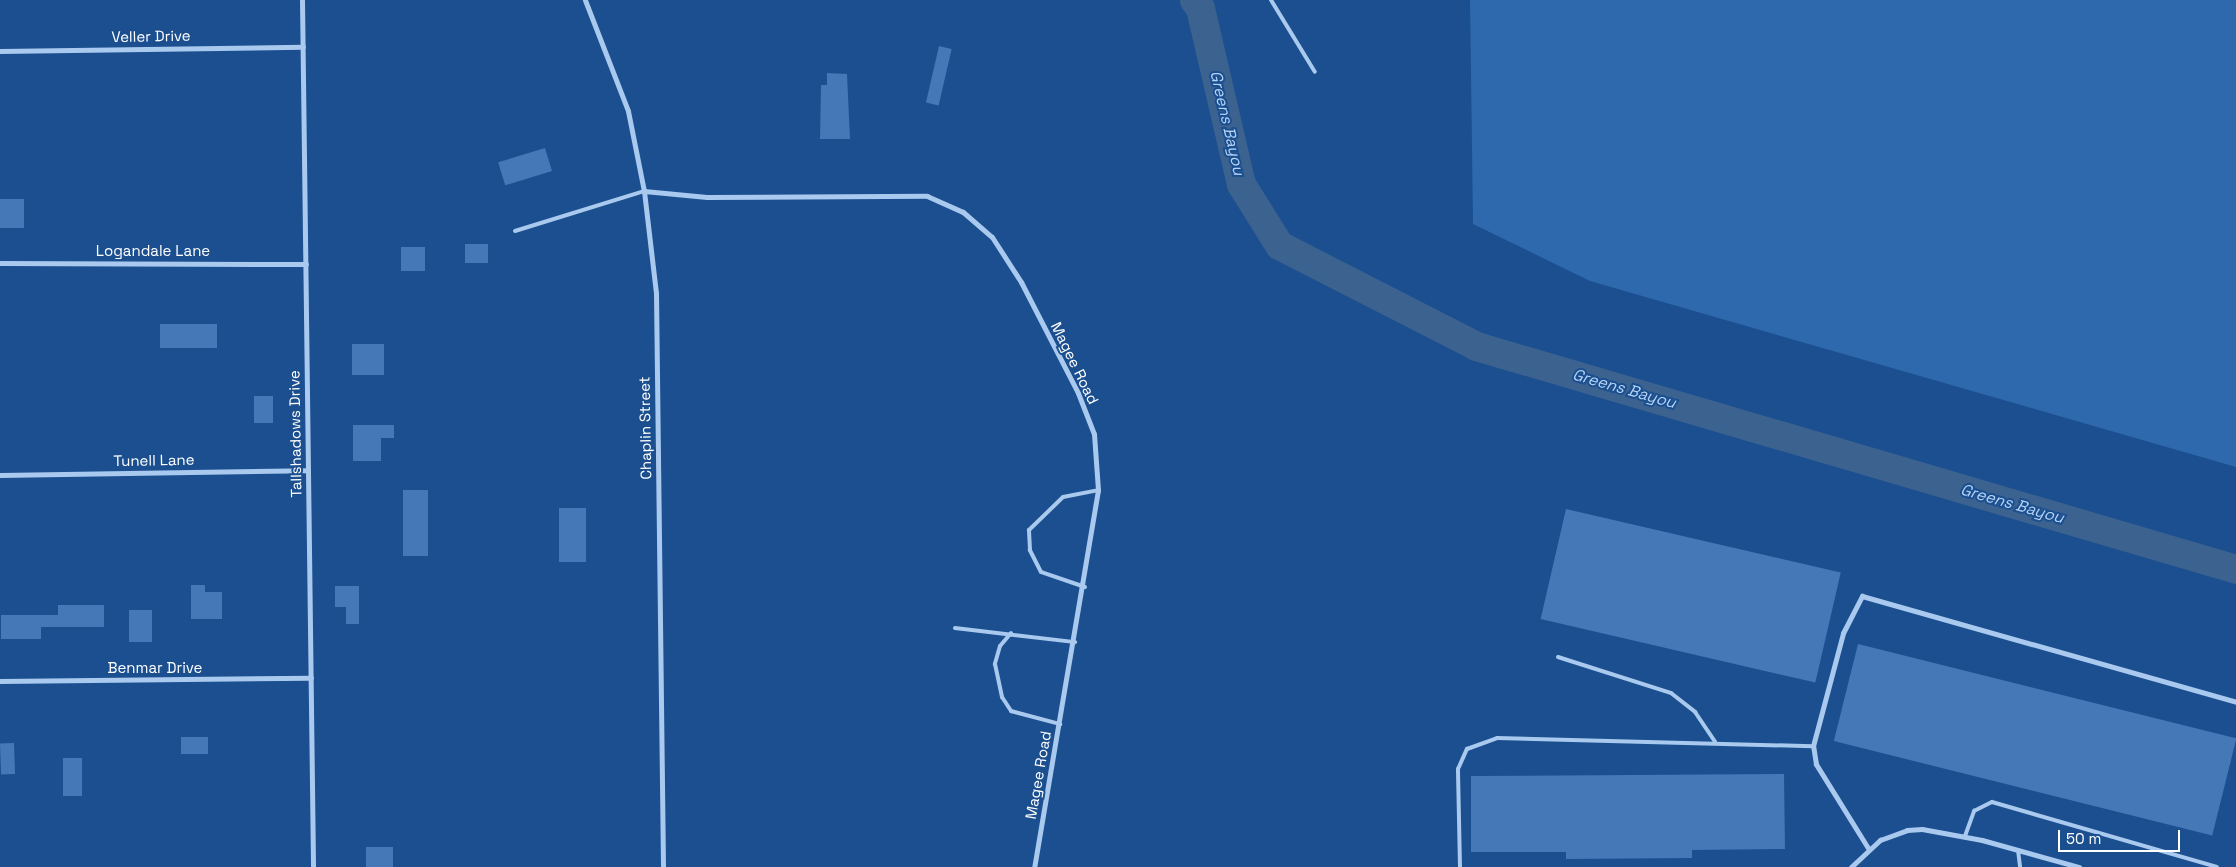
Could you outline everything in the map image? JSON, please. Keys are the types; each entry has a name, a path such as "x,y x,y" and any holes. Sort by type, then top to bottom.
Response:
{"street":[{"name":"Tallshadows Drive","path":"302,0 313,867"},
{"name":"Chaplin Street","path":"585,0 628,111 644,191 656,293 663,867"},
{"name":"Veller Drive","path":"0,51 303,47"},
{"name":"Magee Road","path":"644,191 706,197 927,196 963,212 992,237 1021,282 1078,393 1094,434 1098,490 1085,587 1034,867"},
{"name":"Logandale Lane","path":"0,263 306,264"},
{"name":"Tunell Lane","path":"0,475 308,470"},
{"path":"1868,848 1816,764 1813,746 1843,633 1862,596 2236,702"},
{"name":"Benmar Drive","path":"0,681 311,678"},
{"path":"1851,867 1868,848 1907,830 1965,836 2079,867"}],"lane":[{"path":"1271,0 1315,72"},
{"path":"515,231 644,191"},
{"path":"1085,587 1041,572 1030,550 1028,530 1063,497 1098,490"},
{"path":"955,628 1011,633 1075,642"},
{"path":"1011,633 1000,646 995,664 1002,697 1011,711 1060,724"},
{"path":"1558,657 1671,693 1695,712 1715,742"},
{"path":"1460,867 1458,768 1466,749 1496,738 1715,742 1813,746"},
{"path":"1965,836 1974,811 1992,802 2217,867"},
{"path":"2018,850 2020,867"}],"shaded area":[{"path":"1470,0 2236,0 2236,467 1590,281 1473,224"}],"building":[{"path":"939,46 952,49 939,105 926,103"},
{"path":"827,73 847,74 850,139 820,139 821,85 827,85"},
{"path":"545,148 552,171 505,185 498,162"},
{"path":"0,199 24,199 24,228 0,228"},
{"path":"465,244 488,244 488,263 465,263"},
{"path":"401,247 425,247 425,271 401,271"},
{"path":"160,324 217,324 217,348 160,348"},
{"path":"352,344 384,344 384,375 352,375"},
{"path":"254,396 273,396 273,423 254,423"},
{"path":"353,425 394,425 394,438 381,438 381,461 353,461"},
{"path":"403,490 428,490 428,556 403,556"},
{"path":"559,508 586,508 586,562 559,562"},
{"path":"1566,509 1841,572 1815,683 1541,619"},
{"path":"191,585 205,585 205,592 222,592 222,619 191,619"},
{"path":"335,586 359,586 359,624 346,624 346,607 335,607"},
{"path":"58,605 104,605 104,627 41,627 41,639 1,639 1,615 58,615"},
{"path":"129,610 152,610 152,642 129,642"},
{"path":"1858,644 2236,738 2212,835 1834,741"},
{"path":"181,737 208,737 208,754 181,754"},
{"path":"0,743 14,743 15,774 1,774"},
{"path":"63,758 82,758 82,796 63,796"},
{"path":"1784,774 1785,849 1692,850 1692,858 1566,859 1566,852 1471,852 1471,776"},
{"path":"366,847 393,847 393,867 366,867"}],"waterway":[{"name":"Greens Bayou","path":"1194,0 1200,8 1241,184 1279,245 1476,346 2236,569"}]}
